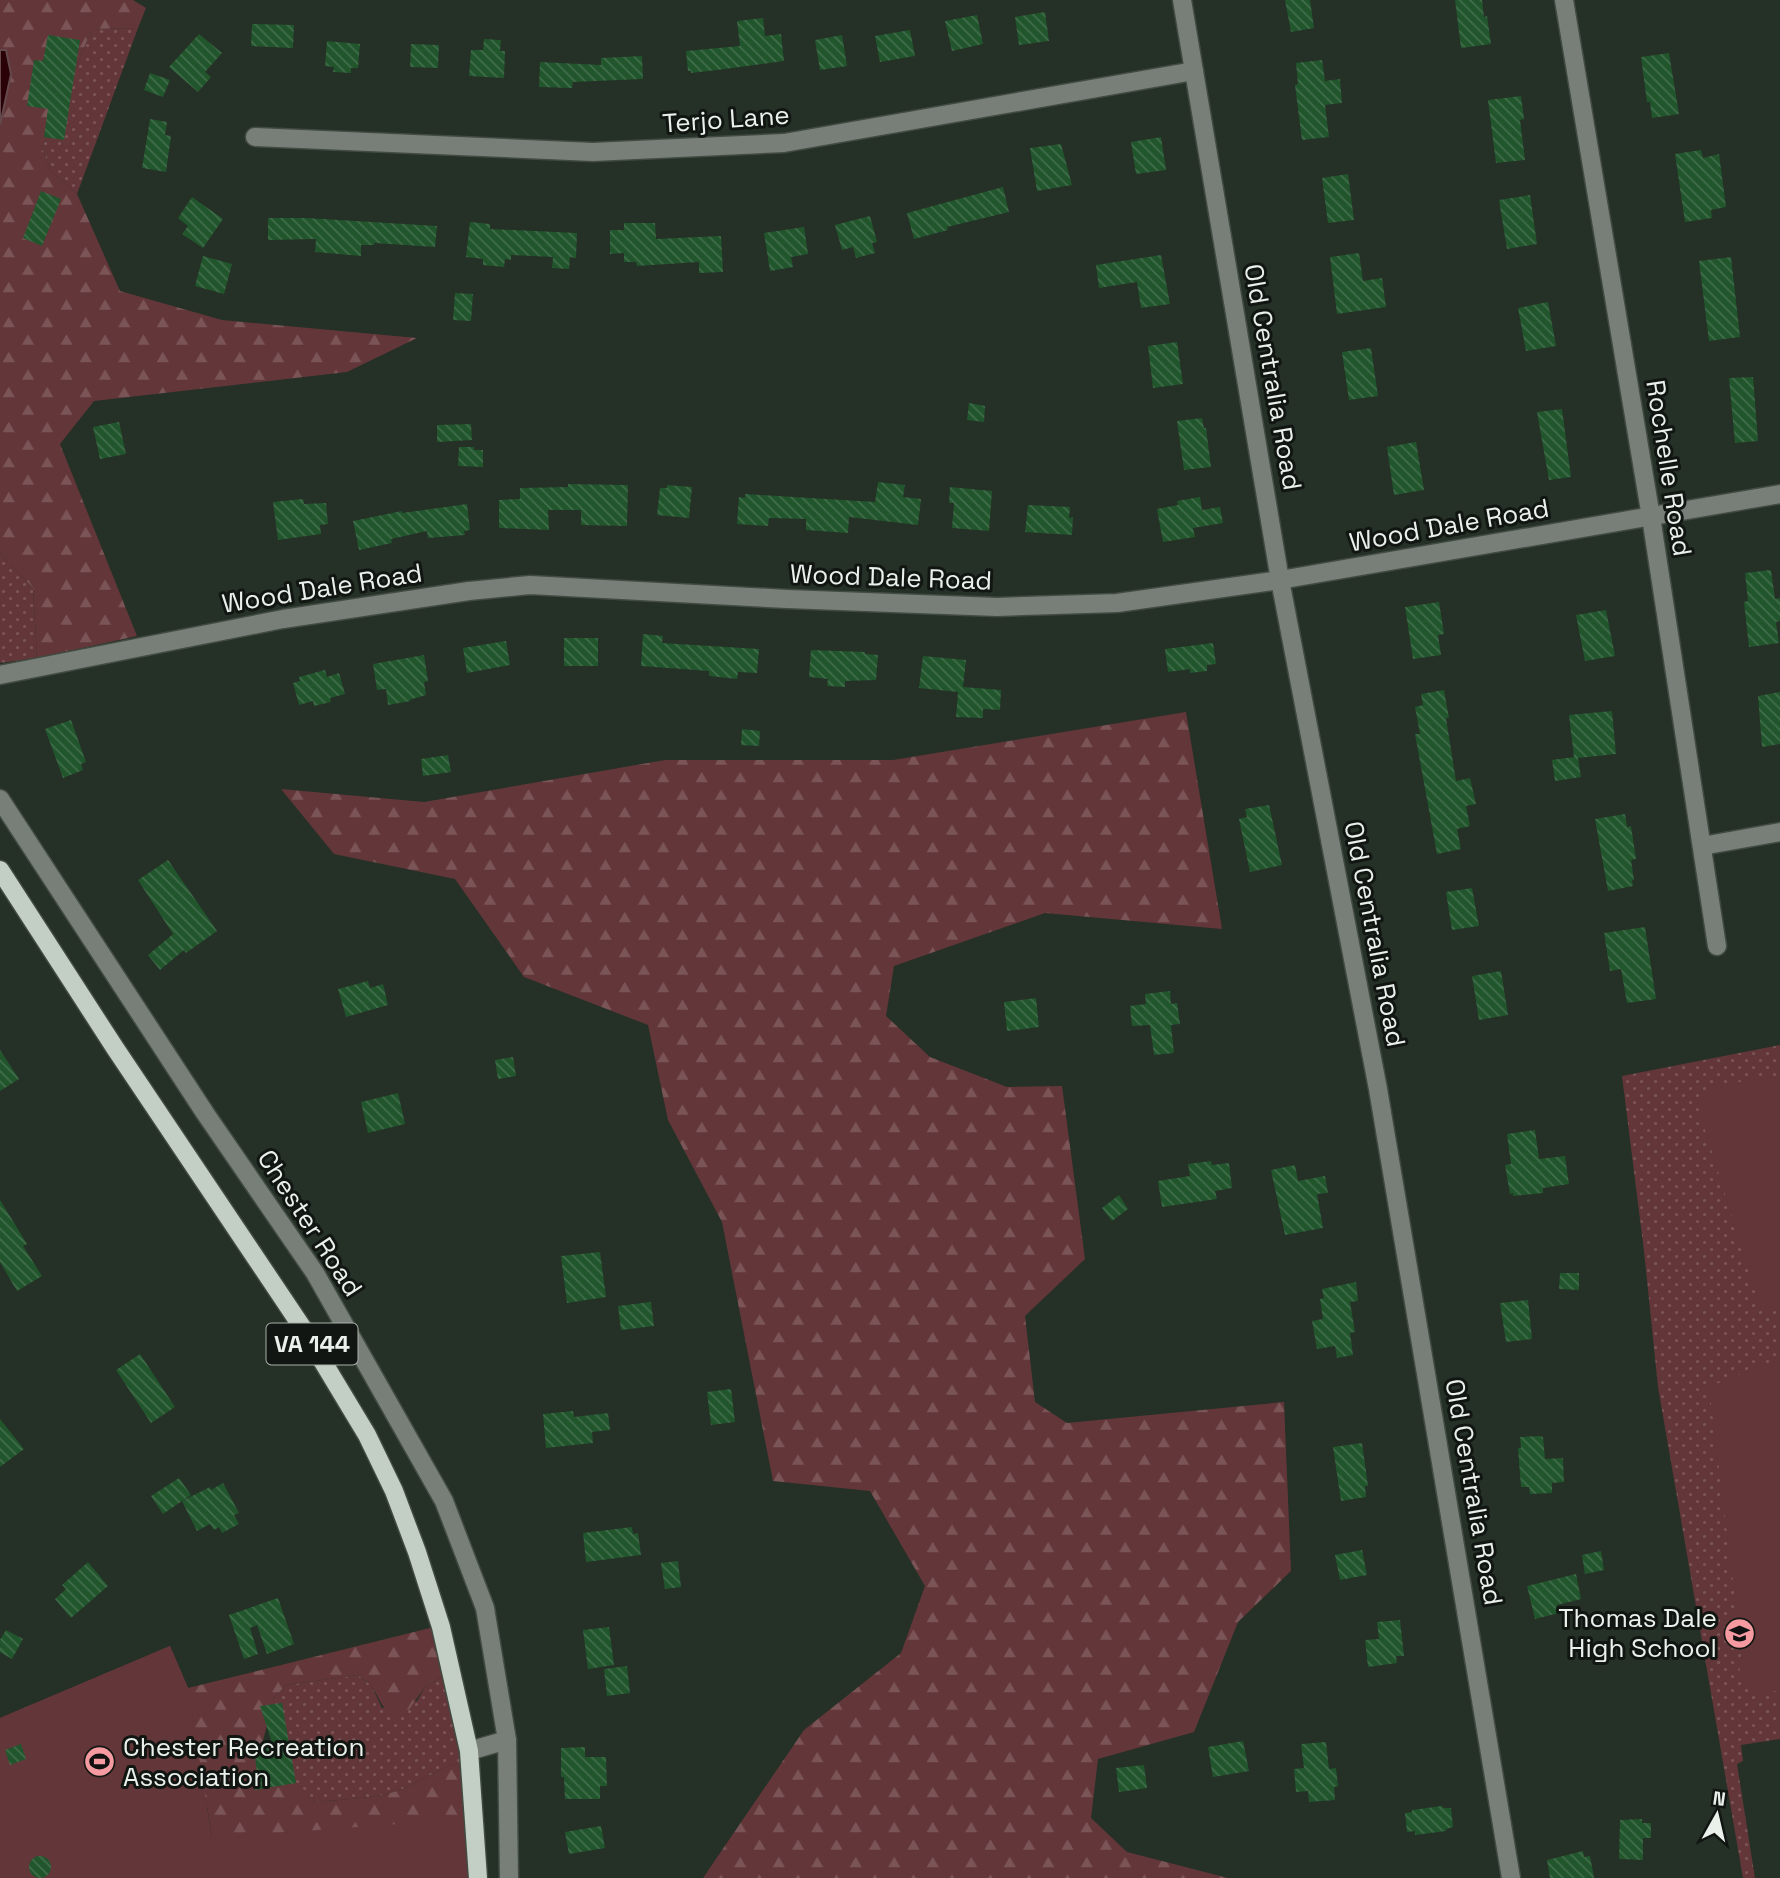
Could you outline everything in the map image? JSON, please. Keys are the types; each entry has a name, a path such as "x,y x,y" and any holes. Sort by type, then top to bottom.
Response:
{"main road":[{"name":"VA 144","path":"0,870 122,1059 302,1327 367,1435 394,1490 440,1627 469,1751 478,1878"}],"street":[{"name":"Old Centralia Road","path":"1182,0 1280,580 1378,1089 1511,1878"},
{"name":"Rochelle Road","path":"1564,0 1651,517 1717,946"},
{"name":"Terjo Lane","path":"255,137 593,152 784,144 1194,71"},
{"name":"Wood Dale Road","path":"0,675 283,620 470,591 530,585 787,599 1009,607 1117,603 1280,580 1780,494"},
{"name":"Chester Road","path":"0,799 205,1113 315,1273 444,1501 485,1608 507,1740 509,1878"},
{"path":"1702,846 1780,832"},
{"path":"469,1751 507,1740"}],"green space":[{"path":"0,0 133,0 146,8 138,28 92,29 42,148 51,171 77,194 120,291 222,320 417,338 347,372 94,401 60,444 137,636 37,658 33,588 0,553"},
{"path":"138,28 77,194 51,171 42,148 92,29"},
{"path":"0,553 33,588 37,658 0,663"},
{"path":"1186,712 1222,929 1045,913 894,966 886,1016 930,1057 1007,1087 1062,1086 1085,1259 1025,1316 1035,1402 1067,1423 1284,1402 1291,1571 1238,1622 1194,1732 1098,1759 1091,1818 1127,1852 1228,1878 703,1878 804,1730 901,1653 925,1586 870,1491 773,1481 722,1222 668,1120 648,1025 524,977 455,879 334,854 281,789 424,802 665,760 893,760"},
{"name":"Thomas Dale High School","path":"1780,1045 1780,1739 1741,1745 1743,1761 1737,1764 1755,1878 1743,1878 1658,1387 1622,1076"},
{"path":"1780,1076 1780,1304 1761,1309 1697,1104 1707,1087"},
{"path":"1780,1358 1780,1686 1776,1687 1776,1691 1757,1693 1741,1682 1739,1664 1743,1663 1709,1387"},
{"path":"434,1627 444,1675 425,1687 405,1715 388,1711 371,1685 358,1675 286,1685 274,1698 261,1748 316,1802 387,1794 461,1763 466,1837 212,1838 207,1806 193,1791 0,1718 170,1646 188,1688"},
{"name":"Chester Recreation Association","path":"170,1646 188,1688 212,1838 466,1819 476,1878 0,1878 0,1718"},
{"path":"358,1675 371,1685 382,1708 417,1701 425,1687 444,1675 461,1763 387,1794 316,1802 296,1783 268,1714 274,1698 286,1685"}],"shaded area":[{"path":"0,50 6,50 11,74 0,125"}],"building":[{"path":"1285,0 1310,0 1314,28 1291,32"},
{"path":"1455,0 1482,0 1491,44 1461,48"},
{"path":"1045,12 1049,41 1019,45 1015,17"},
{"path":"977,15 983,44 952,51 945,21"},
{"path":"763,18 765,36 781,34 784,61 691,73 688,71 686,51 740,46 737,21"},
{"path":"252,24 294,25 293,48 251,46"},
{"path":"910,30 915,56 880,62 875,36"},
{"path":"199,34 222,53 205,72 211,77 198,92 169,67"},
{"path":"48,35 80,40 64,140 44,137 48,109 27,106 34,60 43,61"},
{"path":"842,35 847,66 820,70 815,40"},
{"path":"484,39 501,40 500,51 505,51 504,78 469,76 471,50 483,50"},
{"path":"327,41 360,44 358,68 351,68 351,73 333,72 334,67 325,66"},
{"path":"411,44 439,45 438,68 410,67"},
{"path":"1669,53 1679,114 1652,118 1641,57"},
{"path":"642,56 643,79 573,82 572,88 539,87 540,62 601,65 601,58"},
{"path":"1322,60 1325,81 1340,79 1342,103 1325,105 1329,137 1302,140 1295,85 1298,84 1296,63"},
{"path":"150,73 170,80 163,97 144,90"},
{"path":"1521,96 1524,119 1520,120 1525,160 1496,163 1488,100"},
{"path":"150,119 167,122 165,135 171,136 166,172 142,168"},
{"path":"1161,137 1166,170 1136,174 1131,142"},
{"path":"1061,144 1072,185 1037,191 1030,148"},
{"path":"1701,150 1703,158 1719,154 1726,207 1711,210 1712,218 1685,222 1675,154"},
{"path":"1348,174 1354,220 1328,223 1322,178"},
{"path":"1003,187 1009,212 947,227 948,230 914,239 907,213"},
{"path":"41,191 61,199 42,246 23,238"},
{"path":"1530,195 1537,244 1507,249 1499,200"},
{"path":"192,197 223,219 203,248 182,234 188,226 178,218"},
{"path":"870,216 877,242 872,243 875,253 856,258 853,247 842,250 835,225"},
{"path":"268,218 437,226 435,247 374,243 361,245 361,256 315,252 316,239 268,240"},
{"path":"470,222 490,224 490,229 577,233 576,258 570,257 569,269 552,268 553,257 511,255 511,260 505,259 504,267 483,265 483,259 466,257"},
{"path":"624,223 655,223 656,239 721,236 723,272 699,273 699,262 637,266 636,262 624,262 624,253 610,254 610,230 624,230"},
{"path":"804,227 808,254 791,257 793,267 770,271 764,233"},
{"path":"1359,253 1363,281 1382,278 1386,307 1337,314 1330,257"},
{"path":"1161,255 1170,304 1141,308 1137,282 1099,288 1096,265"},
{"path":"203,256 232,264 224,294 195,286"},
{"path":"1731,257 1740,337 1709,341 1699,261"},
{"path":"455,293 473,294 471,321 453,320"},
{"path":"1548,302 1556,346 1526,351 1518,308"},
{"path":"1177,342 1183,384 1153,388 1148,346"},
{"path":"1371,348 1378,396 1349,400 1342,352"},
{"path":"1753,377 1758,441 1735,443 1729,378"},
{"path":"969,403 985,406 984,422 967,420"},
{"path":"1562,409 1571,477 1549,480 1537,412"},
{"path":"1202,418 1206,428 1211,467 1184,470 1177,421"},
{"path":"119,422 126,454 100,459 93,427"},
{"path":"471,424 472,440 437,442 437,425"},
{"path":"1416,442 1424,490 1394,495 1387,447"},
{"path":"459,447 483,450 483,467 458,466"},
{"path":"878,482 905,485 903,497 921,499 918,525 849,517 848,533 806,530 806,519 769,518 768,526 737,524 739,497 745,498 745,494 875,502"},
{"path":"568,484 628,485 627,526 581,525 581,510 548,510 549,530 499,528 499,500 520,499 520,488 568,487"},
{"path":"667,485 692,487 689,518 657,515 660,488 667,488"},
{"path":"950,487 992,491 989,531 952,528 954,503 949,503"},
{"path":"1200,497 1202,510 1220,507 1223,523 1193,528 1195,537 1163,542 1157,509 1178,505 1177,501"},
{"path":"303,499 304,504 326,503 328,524 320,525 321,534 278,540 273,502"},
{"path":"467,504 470,530 464,531 465,535 428,538 427,531 391,539 392,543 359,550 353,521 402,511"},
{"path":"1028,505 1070,507 1069,518 1073,517 1072,535 1025,532"},
{"path":"1771,570 1775,599 1780,598 1780,621 1776,622 1779,643 1749,647 1744,602 1748,601 1745,573"},
{"path":"1439,602 1444,634 1438,635 1441,655 1413,659 1405,607"},
{"path":"1606,610 1615,656 1585,661 1576,615"},
{"path":"643,634 663,636 662,643 759,649 757,673 738,672 737,679 709,676 709,671 641,666"},
{"path":"564,638 598,638 598,666 564,666"},
{"path":"506,641 510,665 467,673 463,648"},
{"path":"1213,643 1216,664 1207,665 1207,671 1190,673 1190,669 1168,672 1165,649"},
{"path":"811,650 878,655 876,680 845,681 845,687 827,686 828,679 809,677"},
{"path":"424,655 428,681 424,682 426,695 388,705 386,689 377,690 373,664"},
{"path":"923,656 966,660 963,687 1001,690 1000,710 983,709 983,718 956,717 958,692 919,688"},
{"path":"325,670 327,677 339,673 345,694 330,698 331,702 314,706 313,701 299,705 293,683 300,681 299,677"},
{"path":"1444,690 1456,781 1470,778 1476,804 1466,806 1470,826 1457,829 1461,849 1437,854 1415,734 1420,734 1415,707 1423,705 1421,694"},
{"path":"1780,692 1780,744 1762,747 1758,696"},
{"path":"1612,711 1616,754 1578,758 1581,777 1555,781 1552,760 1574,757 1569,715"},
{"path":"71,720 86,762 81,764 83,770 63,778 45,729"},
{"path":"742,729 760,731 759,746 741,745"},
{"path":"448,755 451,772 423,776 421,759"},
{"path":"1269,805 1282,865 1250,872 1239,819 1247,817 1245,809"},
{"path":"1625,814 1627,827 1631,826 1636,859 1631,860 1633,886 1608,891 1595,819"},
{"path":"168,860 217,931 186,953 184,950 160,970 148,955 173,934 138,880"},
{"path":"1472,888 1479,926 1452,930 1446,892"},
{"path":"1645,927 1656,999 1627,1003 1621,969 1610,971 1604,933"},
{"path":"1501,971 1508,1015 1479,1020 1472,976"},
{"path":"368,981 370,988 383,984 388,1005 346,1017 338,989"},
{"path":"1170,991 1171,1004 1177,1003 1180,1024 1171,1025 1174,1053 1154,1055 1150,1025 1132,1026 1130,1006 1146,1004 1145,994"},
{"path":"1036,998 1039,1027 1007,1031 1004,1002"},
{"path":"0,1050 19,1079 0,1091"},
{"path":"513,1057 516,1076 498,1079 495,1060"},
{"path":"398,1093 405,1124 368,1133 361,1102"},
{"path":"1535,1130 1539,1159 1565,1156 1569,1184 1543,1188 1543,1193 1513,1196 1513,1193 1510,1194 1505,1165 1511,1164 1507,1134"},
{"path":"1211,1161 1212,1165 1229,1163 1232,1188 1215,1191 1217,1199 1162,1207 1158,1181 1190,1176 1188,1164"},
{"path":"1295,1165 1298,1181 1325,1176 1328,1193 1317,1194 1323,1228 1285,1235 1271,1170"},
{"path":"1119,1195 1128,1209 1112,1221 1102,1208"},
{"path":"0,1200 27,1244 23,1246 42,1276 17,1291 0,1262"},
{"path":"600,1252 606,1297 567,1303 561,1256"},
{"path":"1560,1273 1579,1273 1579,1290 1559,1289"},
{"path":"1356,1282 1358,1301 1350,1302 1355,1332 1350,1333 1353,1355 1337,1358 1335,1346 1317,1349 1312,1321 1323,1319 1320,1299 1324,1298 1322,1289"},
{"path":"1528,1300 1532,1339 1506,1342 1500,1303"},
{"path":"651,1302 654,1326 621,1330 618,1306"},
{"path":"140,1354 175,1407 151,1423 116,1370"},
{"path":"731,1389 735,1422 711,1425 707,1392"},
{"path":"573,1411 574,1417 608,1413 610,1430 592,1432 593,1443 546,1448 543,1414"},
{"path":"0,1419 24,1449 0,1467"},
{"path":"1520,1437 1543,1437 1545,1459 1563,1458 1564,1482 1552,1483 1552,1493 1530,1494 1529,1487 1521,1487 1518,1448 1521,1448"},
{"path":"1362,1443 1368,1486 1365,1486 1366,1497 1341,1501 1333,1447"},
{"path":"179,1478 191,1495 163,1514 151,1496"},
{"path":"223,1483 239,1513 234,1515 239,1524 222,1533 219,1527 214,1530 210,1524 197,1531 182,1501"},
{"path":"632,1527 633,1534 638,1533 641,1555 586,1562 583,1533"},
{"path":"1362,1550 1367,1575 1340,1580 1335,1555"},
{"path":"1601,1551 1604,1570 1585,1574 1582,1555"},
{"path":"678,1561 681,1587 665,1589 661,1563"},
{"path":"88,1562 108,1586 71,1618 55,1599 66,1589 62,1585"},
{"path":"1576,1574 1581,1599 1557,1605 1559,1613 1535,1619 1527,1586"},
{"path":"278,1598 294,1644 267,1654 257,1625 250,1628 258,1654 244,1659 229,1615"},
{"path":"1400,1620 1404,1656 1396,1656 1397,1663 1368,1667 1365,1640 1379,1639 1377,1622"},
{"path":"609,1627 614,1665 588,1669 583,1630"},
{"path":"6,1630 23,1639 12,1659 0,1652 0,1640"},
{"path":"627,1666 630,1693 607,1696 604,1669"},
{"path":"282,1703 296,1783 255,1790 252,1773 257,1772 254,1750 272,1743 260,1706"},
{"path":"1243,1741 1249,1771 1213,1777 1208,1747"},
{"path":"1326,1742 1329,1769 1336,1768 1338,1786 1334,1787 1335,1800 1309,1802 1308,1791 1296,1792 1294,1769 1304,1768 1301,1744"},
{"path":"21,1744 26,1759 10,1765 5,1750"},
{"path":"585,1747 585,1757 606,1757 607,1786 600,1786 600,1799 565,1799 564,1777 561,1777 561,1748"},
{"path":"1144,1765 1147,1788 1119,1792 1116,1768"},
{"path":"1442,1806 1451,1808 1453,1827 1446,1831 1415,1835 1415,1831 1407,1832 1405,1813"},
{"path":"1642,1819 1642,1823 1651,1823 1651,1838 1643,1838 1643,1860 1619,1859 1620,1820"},
{"path":"601,1826 605,1848 569,1854 565,1832"},
{"path":"1583,1851 1584,1857 1590,1856 1594,1878 1550,1878 1547,1860"},
{"path":"40,1856 48,1859 51,1867 48,1875 40,1878 32,1875 29,1867 32,1859"}],"place":[{"name":"Thomas Dale High School","path":"1740,1633"},
{"name":"Chester Recreation Association","path":"100,1762"}]}
